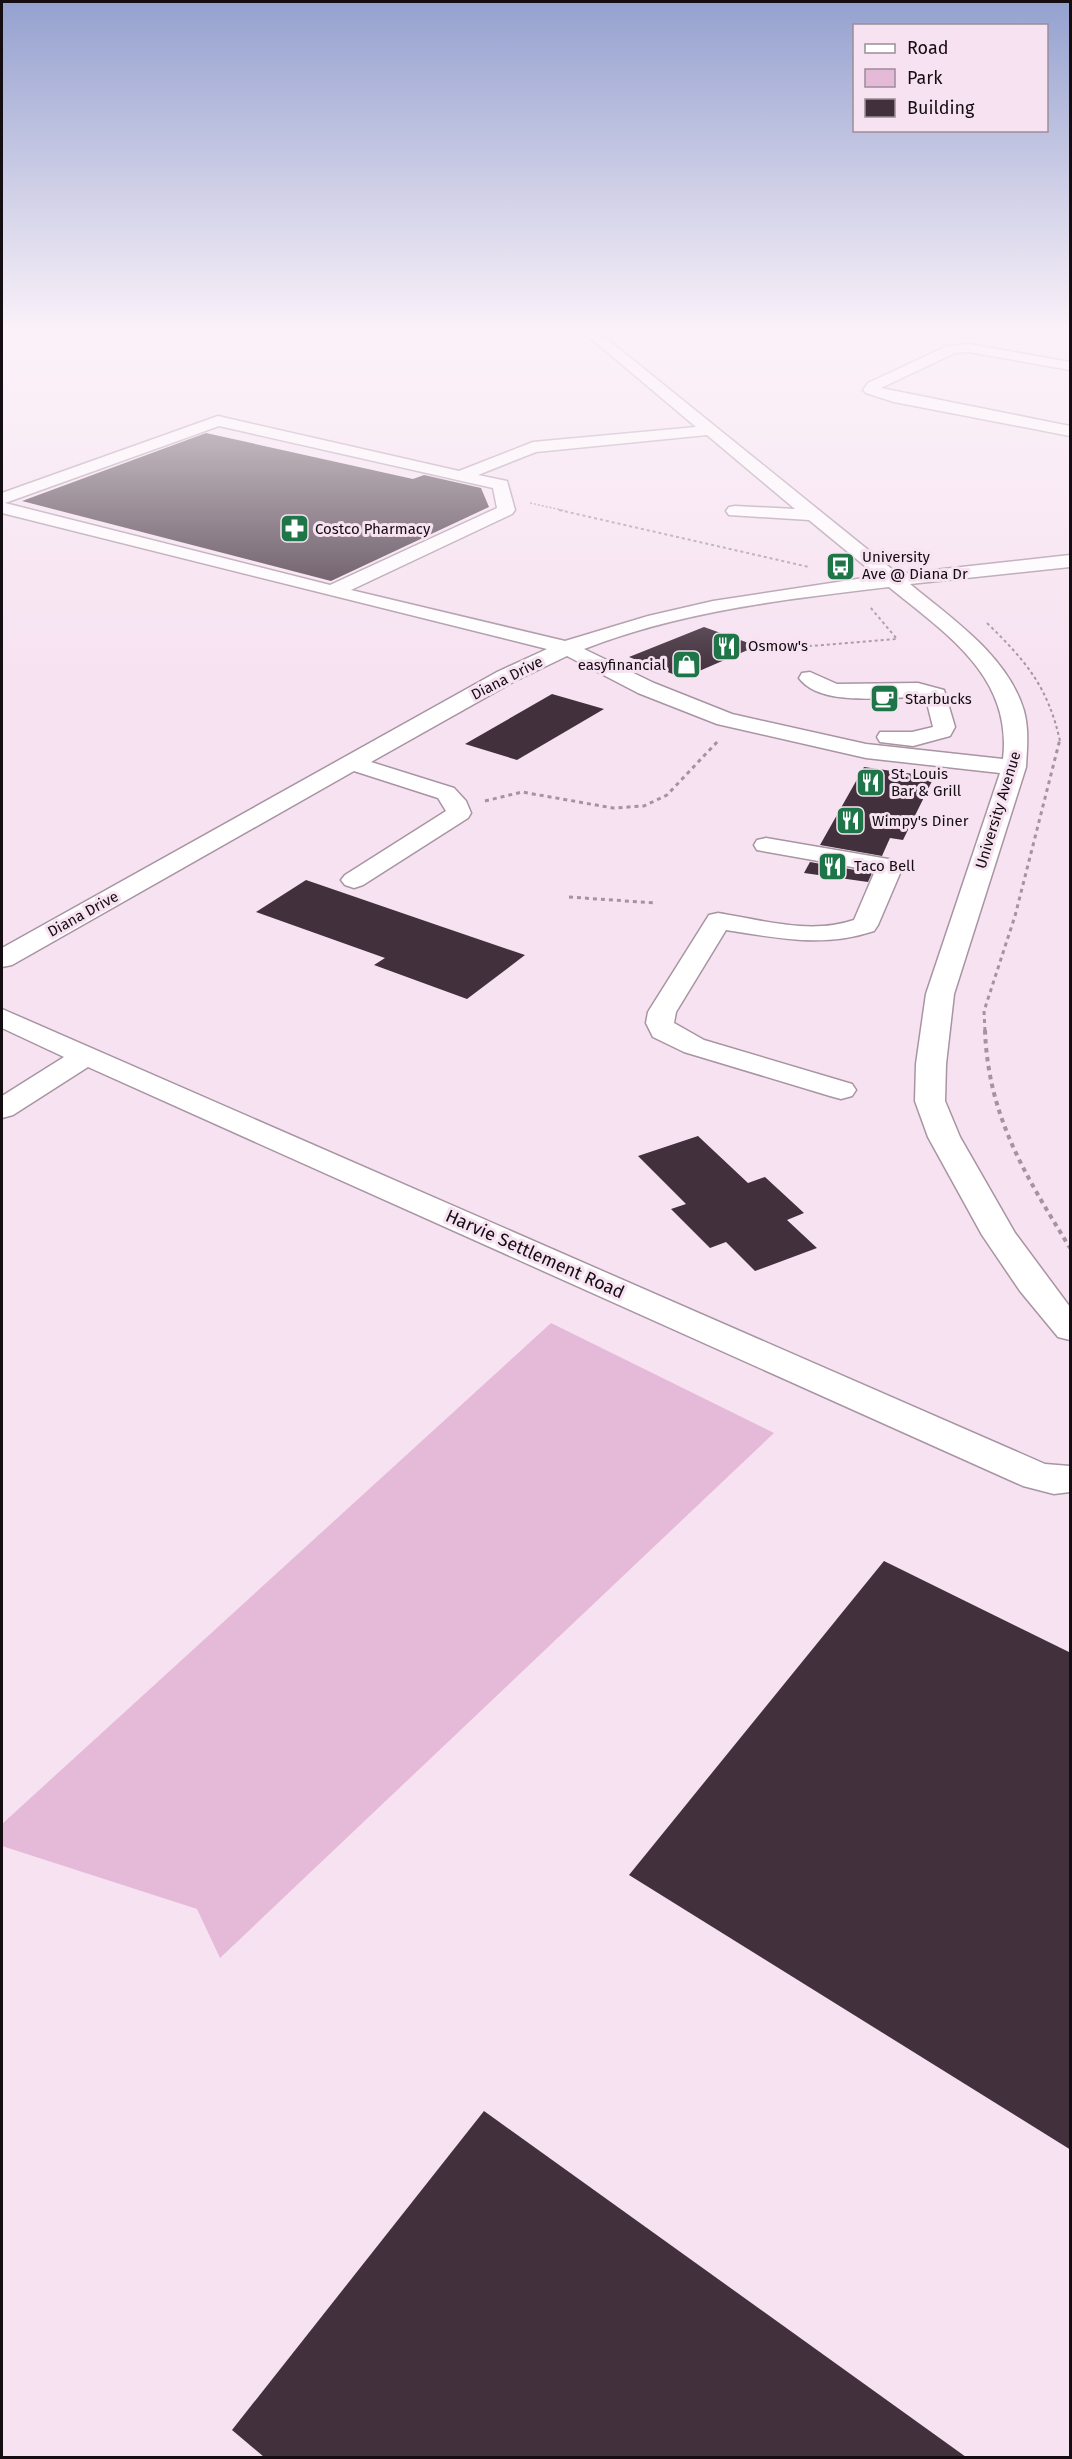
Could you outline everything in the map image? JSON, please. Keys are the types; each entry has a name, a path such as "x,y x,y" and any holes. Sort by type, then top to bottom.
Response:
{"street":[{"path":"2,499 152,445"},
{"path":"323,445 501,485 506,510 332,591"},
{"path":"460,476 533,447 557,445"},
{"name":"University Avenue","path":"729,445 965,639 1001,685 1014,712 1018,740 1014,767 940,994 931,1064 930,1101 944,1137 999,1235 1032,1283 1071,1329"},
{"path":"778,487 766,498 735,511 815,515"},
{"path":"2,508 567,648 645,688 713,715 747,724 866,751 1014,767"},
{"name":"Diana Drive","path":"2,959 505,677 567,648 628,628 695,611 753,600 895,581 1069,563"},
{"path":"810,678 827,689 837,691 930,692 936,695 944,727 933,735 913,739 821,728"},
{"path":"352,763 446,794 455,803 459,813 354,880"},
{"path":"766,845 885,865 888,871 864,925 844,932 826,934 718,921 662,1012 660,1023 663,1031 694,1046 841,1090"},
{"name":"Harvie Settlement Road","path":"2,1018 1036,1476 1054,1480 1071,1479"},
{"path":"2,1109 87,1055"}],"path":[{"path":"504,502 528,502 817,569"},
{"path":"773,649 897,639 867,604 870,601"},
{"path":"455,803 495,800 522,792 614,808 644,806 667,795 723,737 747,724"},
{"path":"569,897 655,903"}],"green space":[{"path":"551,1323 774,1433 220,1958 197,1909 2,1846 2,1824"}],"building":[{"path":"174,445 259,445 413,479 424,475 481,488 489,507 331,581 22,501"},
{"path":"704,627 757,646 683,678 629,657"},
{"path":"552,694 604,709 517,760 465,744"},
{"path":"864,767 934,777 903,840 890,838 882,856 820,845"},
{"path":"810,862 872,873 868,882 804,873"},
{"path":"306,880 525,955 467,999 374,965 385,958 256,912"},
{"path":"698,1136 748,1183 765,1177 804,1213 787,1220 817,1248 755,1271 726,1242 710,1248 671,1209 686,1204 638,1156"},
{"path":"884,1561 1071,1653 1071,2150 629,1875"},
{"path":"484,2111 966,2457 264,2457 232,2430"}],"place":[{"name":"Costco Pharmacy","path":"294,529"},
{"name":"University Ave @ Diana Dr","path":"841,566"},
{"name":"Osmow's","path":"727,646"},
{"name":"easyfinancial","path":"687,665"},
{"name":"Starbucks","path":"884,699"},
{"name":"St. Louis Bar & Grill","path":"870,783"},
{"name":"Wimpy's Diner","path":"851,821"},
{"name":"Taco Bell","path":"833,866"}]}
